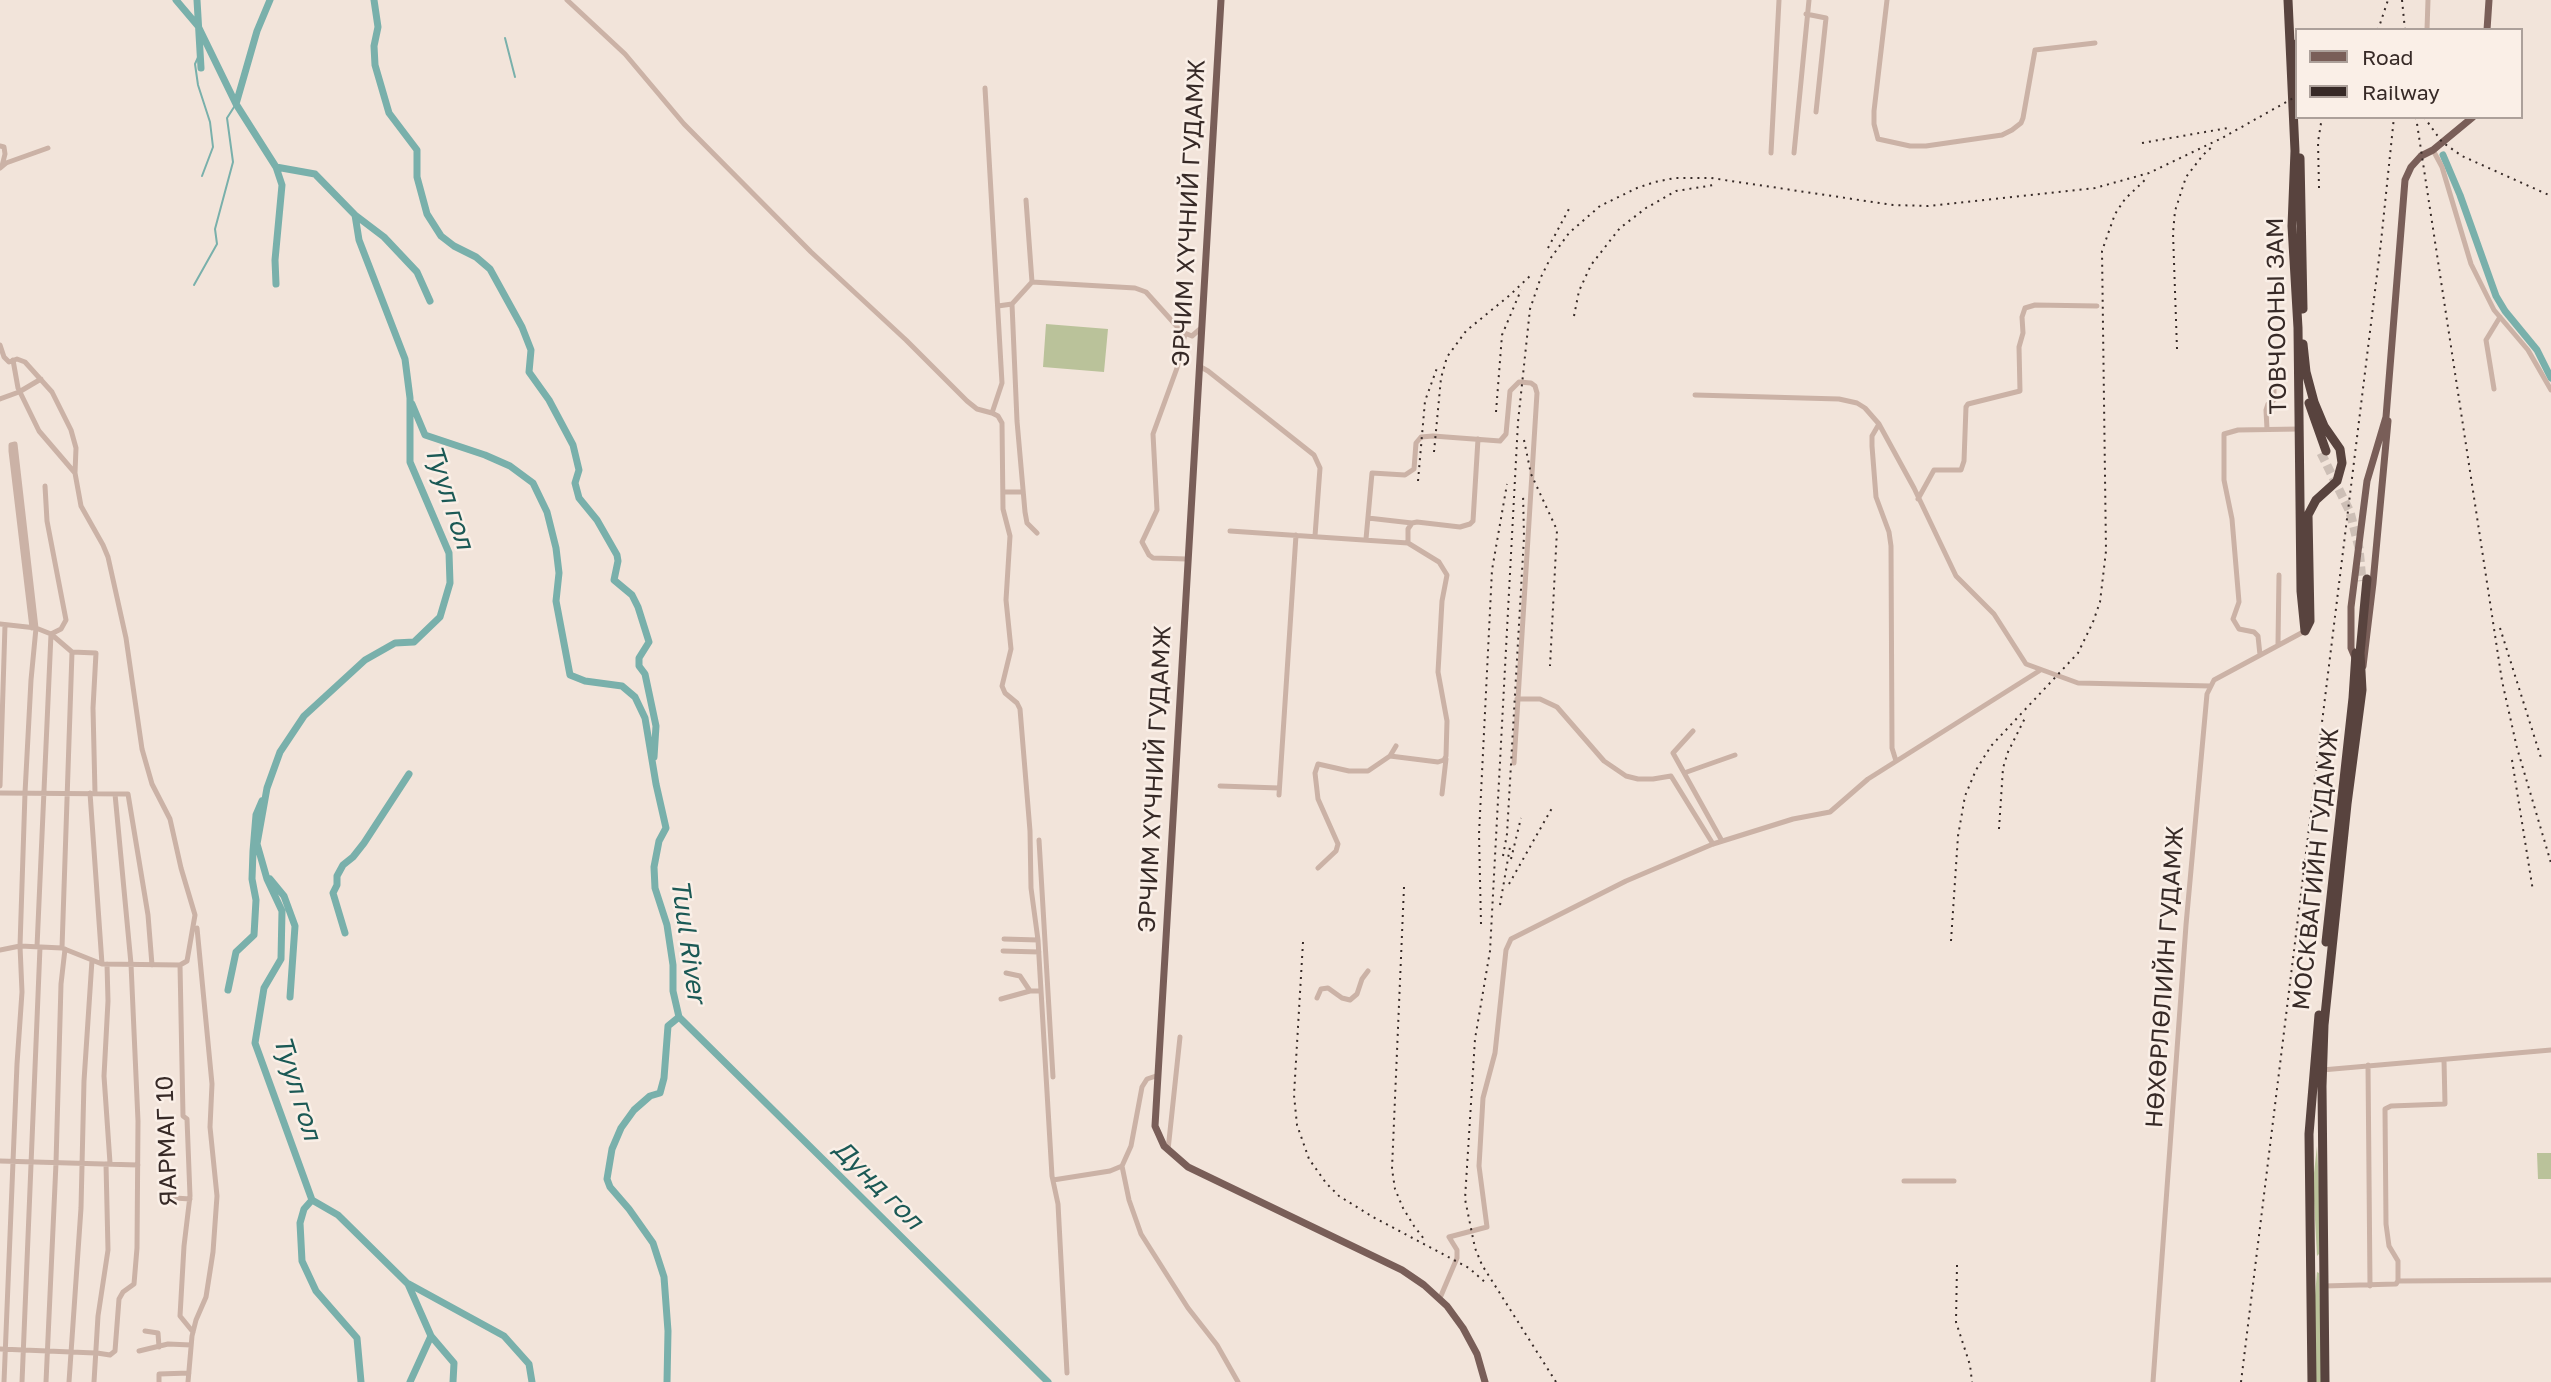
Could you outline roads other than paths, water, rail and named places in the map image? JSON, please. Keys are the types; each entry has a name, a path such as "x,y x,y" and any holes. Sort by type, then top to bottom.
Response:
{"highway":[{"name":"ТОВЧООНЫ ЗАМ","path":"2289,0 2295,151 2292,226 2297,291 2302,611 2305,631"},
{"path":"2289,0 2296,59"},
{"name":"ТОВЧООНЫ ЗАМ","path":"2299,119 2303,226 2303,351 2307,377 2317,410 2340,449 2342,463 2337,481 2316,500 2308,515 2310,621 2305,631"},
{"path":"2298,384 2302,389 2310,426 2323,452 2312,418 2306,389 2307,377"},
{"name":"МОСКВАГИЙН ГУДАМЖ","path":"2319,1070 2359,668 2364,580"},
{"path":"2312,1382 2309,1134 2319,1070"},
{"path":"2319,1070 2323,1135 2325,1382"},
{"path":"2309,1134 2323,1135"},
{"path":"2310,1258 2319,1261 2324,1258"},
{"path":"2311,1272 2317,1269 2324,1273"}],"main road":[{"name":"ЭРЧИМ ХҮЧНИЙ ГУДАМЖ","path":"1168,1150 1158,1136 1155,1126 1156,1076 1221,0"},
{"path":"2487,28 2489,0"},
{"path":"2359,668 2385,468 2388,434 2386,417 2405,180 2415,162 2471,119"},
{"path":"2359,668 2351,648 2351,607 2367,481 2386,417"},
{"path":"2372,464 2377,472 2385,468"},
{"path":"2367,481 2375,476 2383,484"},
{"path":"1168,1150 1197,1172 1402,1270 1440,1298 1467,1334 1477,1354 1485,1382"}],"street":[{"path":"567,0 625,54 684,124 811,252 976,409 998,416 1002,423 1003,514 1010,536 1006,600 1011,649 1002,686 1020,709 1034,906 1053,1077"},
{"path":"1771,153 1779,0"},
{"path":"1794,153 1809,0"},
{"path":"1887,0 1874,124 1878,139 1910,146 2002,135 2012,130 2023,118 2035,50 2095,43"},
{"path":"2427,28 2428,0"},
{"path":"1806,14 1826,18 1816,112"},
{"path":"985,88 1002,383 992,413"},
{"path":"0,146 4,147 5,154 1,167"},
{"path":"1,167 48,148"},
{"path":"2433,150 2442,167 2465,250 2494,310 2528,350 2551,390"},
{"path":"998,306 1012,304 1032,282 1026,200"},
{"path":"1032,282 1135,288 1146,292 1185,334 1194,335 1202,327"},
{"path":"1012,304 1023,492 1027,523 1037,533"},
{"path":"1918,499 1934,470 1961,470 1968,404 2020,391 2018,347 2023,333 2022,317 2025,308 2035,305 2097,306"},
{"path":"2494,389 2486,340 2500,317"},
{"path":"1185,334 1177,368 1153,434 1157,510 1142,542 1153,558 1187,559"},
{"path":"0,345 9,362 25,362 52,392 71,430 76,448 75,473 81,506 108,557 126,638 142,749 152,784 170,819 195,915 212,1084 210,1127 217,1196 206,1297 193,1332 188,1382"},
{"path":"13,360 20,391 39,431 75,473"},
{"path":"1199,366 1208,370 1314,455 1320,468 1315,536"},
{"path":"0,399 41,379"},
{"path":"1366,539 1372,473 1405,475 1414,469 1416,443 1421,437 1500,441 1506,434 1510,391 1519,382 1535,386 1537,393 1514,763"},
{"path":"2267,429 2266,410 2268,404 2274,400 2274,384"},
{"path":"1695,395 1839,400 1866,408 1880,424 1956,576 1994,614 2021,658 2039,671 2078,683 2211,686 2214,680 2225,673 2305,631"},
{"path":"1880,424 1873,434 1872,446 1877,502 1889,532 1891,546 1892,747 1896,761"},
{"path":"2260,654 2258,636 2254,632 2239,629 2233,619 2239,602 2232,520 2224,480 2223,446 2226,432 2299,429"},
{"path":"1368,518 1460,527 1470,524 1473,521 1478,439"},
{"path":"4,1382 3,1349 22,992 20,946 25,793 34,628 12,444 15,444 23,534"},
{"path":"45,486 47,522 66,620 61,629 51,635"},
{"path":"1003,492 1023,492"},
{"path":"1408,543 1408,530 1412,523"},
{"path":"1230,530 1408,543 1439,562 1447,575 1442,601 1438,672 1447,721 1442,794"},
{"path":"1220,786 1279,791 1296,535"},
{"path":"2278,644 2279,575"},
{"path":"0,786 2,625 34,628 51,635 72,652 96,653 92,793 108,1001 105,1089 108,1250 98,1315 94,1382"},
{"path":"22,1382 51,635"},
{"path":"46,1382 64,949 66,794 72,652"},
{"path":"1440,1298 1457,1258 1457,1250 1450,1237 1487,1227 1479,1166 1483,1098 1495,1053 1508,943 1514,936 1626,881 1713,844 1793,819 1830,812 1868,779 2039,671"},
{"name":"НӨХӨРЛӨЛИЙН ГУДАМЖ","path":"2153,1382 2189,888 2202,734 2207,694 2211,686"},
{"path":"1517,699 1540,699 1557,707 1604,761 1626,776 1646,779 1671,776 1713,844"},
{"path":"1693,731 1673,753 1722,841"},
{"path":"1318,868 1336,851 1338,844 1318,799 1315,773 1318,764 1349,771 1368,771 1390,756 1396,746"},
{"path":"1684,773 1735,755"},
{"path":"1390,756 1438,762 1446,756"},
{"path":"0,793 128,794 143,878 152,965"},
{"path":"3,1349 23,1348 110,1355 115,1351 119,1299 123,1292 134,1284 138,1165 131,964 115,794"},
{"path":"1030,840 1040,850"},
{"path":"1039,840 1044,919 1043,1035 1053,1180 1059,1215 1067,1373"},
{"path":"1034,906 1044,919"},
{"path":"0,950 20,946 64,949 105,964 180,965 187,961 195,915"},
{"path":"1004,939 1038,940"},
{"path":"1003,951 1039,952"},
{"path":"69,1382 92,960"},
{"name":"ЯАРМАГ 10","path":"180,965 183,1116 187,1119 190,1199 180,1316 193,1332"},
{"path":"1317,998 1321,989 1328,988 1350,1000 1357,994 1368,971"},
{"path":"1006,972 1020,976 1030,991"},
{"path":"1001,999 1030,991 1044,991"},
{"path":"1168,1150 1181,1037"},
{"path":"2319,1070 2551,1050"},
{"path":"1045,1059 1053,1069"},
{"path":"2398,1281 2398,1261 2389,1246 2386,1224 2385,1110 2391,1106 2445,1104 2444,1060"},
{"path":"2368,1065 2370,1286"},
{"path":"1156,1076 1147,1079 1142,1087 1131,1146 1122,1166 1129,1200 1141,1234 1188,1308 1217,1345 1238,1382"},
{"path":"0,1161 138,1165"},
{"path":"1053,1180 1110,1171 1122,1166"},
{"path":"1905,1181 1954,1181"},
{"path":"170,1188 175,1198 190,1199"},
{"path":"2324,1286 2370,1286 2396,1284 2398,1281 2551,1280"},
{"path":"145,1331 158,1333 159,1347"},
{"path":"139,1352 168,1344 191,1345"},
{"path":"159,1382 159,1374 189,1373"}],"waterway":[{"path":"176,0 198,26 236,104"},
{"path":"197,0 201,68"},
{"name":"Туул гол","path":"270,0 257,31 236,104 276,167 315,174 355,215 359,240 405,359 410,398 410,462 449,553 450,583 440,617 414,642 395,643 365,660 304,716 280,752 267,788 257,844 267,879 282,911 281,959 264,988 255,1043 312,1200 338,1215 408,1284 431,1336 454,1363 453,1382"},
{"name":"Tuul River","path":"374,0 378,27 374,46 375,65 389,113 417,150 417,177 427,214 441,236 476,257 490,269 522,327 531,350 529,372 549,400 573,445 579,470 575,483 579,498 597,520 617,555 614,580 632,595 638,607 649,642 639,658 639,666 645,674 656,726 654,757"},
{"path":"505,38 515,77"},
{"path":"200,53 195,64 198,85 210,122 213,147 202,176"},
{"path":"194,285 217,244 215,229 233,162 227,118 236,104"},
{"path":"2443,155 2496,296 2537,350 2551,378"},
{"path":"276,167 282,185 275,260 276,284"},
{"path":"355,215 384,237 417,272 430,301"},
{"name":"Tuul River","path":"412,404 425,435 510,466 533,483 547,512 556,548 559,573 556,601 570,675 585,681 622,686 635,697 645,718 666,828 659,841 654,867 655,888 667,925 673,965 673,991 679,1017 668,1026 664,1078 660,1093 650,1096 634,1110 621,1128 612,1149 607,1179 610,1187 653,1243 664,1277 668,1331 667,1382"},
{"path":"345,933 333,893 337,876 343,865 364,843 409,774"},
{"path":"228,990 236,952 254,935 256,900 252,879 253,851 256,815 262,801"},
{"path":"270,879 284,896 295,926 290,997"},
{"name":"Дунд гол","path":"679,1017 1048,1382"},
{"name":"Tuul River","path":"312,1200 304,1209 300,1223 302,1261 316,1291 357,1338 361,1382"},
{"name":"Tuul River","path":"409,1284 504,1336 529,1364 532,1382"},
{"name":"Tuul River","path":"410,1382 431,1336"}],"tunnel":[{"path":"2321,453 2350,512 2359,548 2362,581"}],"railway":[{"path":"2379,28 2388,0"},
{"path":"2402,0 2405,28"},
{"path":"1556,1382 1482,1265 1475,1248 1465,1199 1475,1039 1490,951 1518,422 1530,309 1550,259 1569,233 1600,206 1655,182 1675,178 1711,178 1893,205 1928,206 2095,188 2149,173 2222,138 2296,97"},
{"path":"2319,188 2318,142 2322,119"},
{"path":"2241,1382 2394,119"},
{"path":"2416,119 2502,681 2517,748 2551,863"},
{"path":"2425,119 2442,142 2462,156 2551,196"},
{"path":"2142,143 2228,128"},
{"path":"2177,349 2173,233 2175,211 2186,177 2214,145"},
{"path":"1951,941 1958,836 1965,796 1976,770 1991,746 2078,653 2100,602 2106,551 2102,251 2115,214 2125,199 2148,177"},
{"path":"1574,316 1579,291 1591,265 1620,228 1646,208 1676,191 1714,185"},
{"path":"1548,248 1570,207"},
{"path":"1434,452 1441,378 1447,357 1466,331 1531,275"},
{"path":"1496,412 1502,335 1521,290"},
{"path":"1418,481 1425,401 1437,368"},
{"path":"1524,440 1531,474 1557,530 1550,666"},
{"path":"1481,924 1479,834 1492,570 1507,484"},
{"path":"1503,856 1507,834 1524,537 1523,493"},
{"path":"2500,628 2542,761"},
{"path":"1999,829 2003,768 2025,718"},
{"path":"2512,760 2533,891"},
{"path":"1509,884 1552,808"},
{"path":"1511,859 1521,818"},
{"path":"1500,905 1510,847"},
{"path":"1404,887 1392,1169 1395,1189 1403,1208 1424,1239"},
{"path":"1303,942 1294,1095 1297,1125 1309,1159 1339,1196 1469,1268 1487,1284"},
{"path":"1957,1265 1956,1322 1970,1365 1972,1382"}]}
